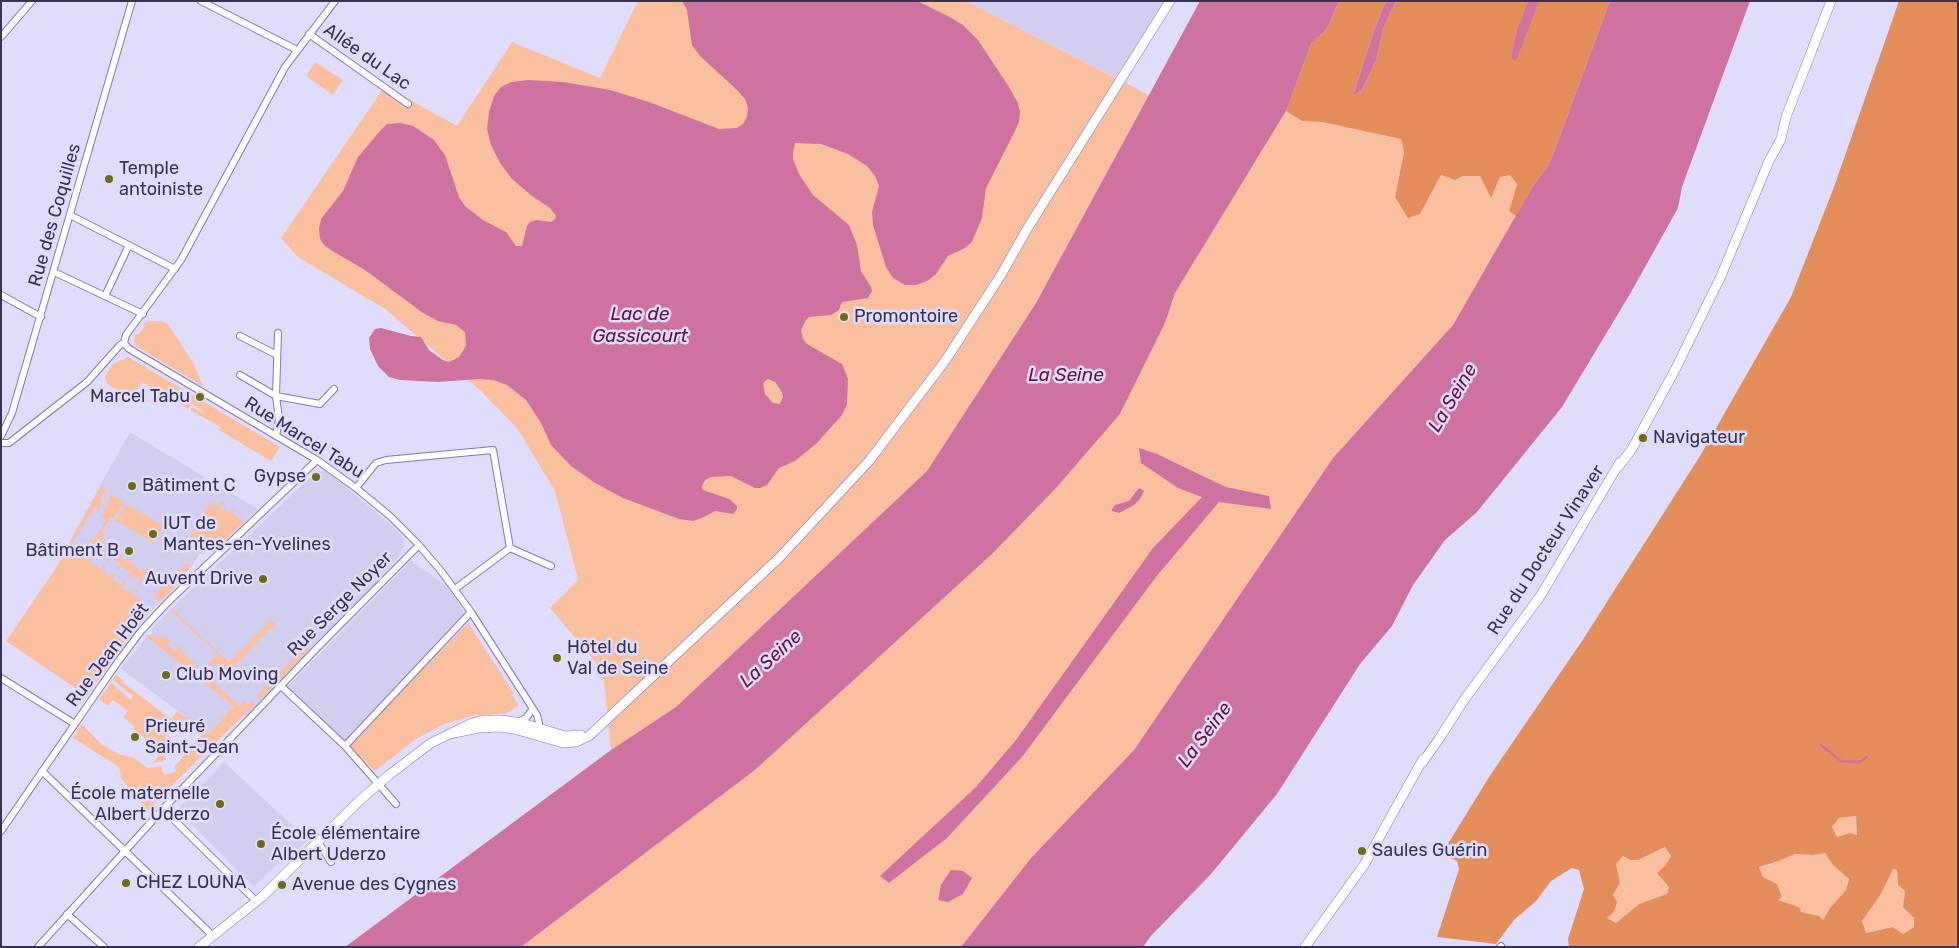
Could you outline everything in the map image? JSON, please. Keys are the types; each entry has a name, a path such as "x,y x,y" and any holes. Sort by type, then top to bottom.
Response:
{"main road":[{"path":"199,947 257,902 379,783 424,748 476,722 501,720 517,722 558,742 571,743 589,736 780,557 818,518 869,460 927,387 996,283 1036,213 1170,1"},
{"name":"Rue du Docteur Vinaver","path":"1305,947 1364,865 1422,763 1464,700 1541,595 1619,466 1628,456 1684,352 1743,225 1769,161 1779,129 1786,117 1831,1"},
{"path":"450,734 473,729 493,728 533,730"}],"street":[{"path":"1,37 32,1"},
{"name":"Rue des Coquilles","path":"1,436 12,413 132,1"},
{"path":"201,1 297,50"},
{"path":"1,443 9,443 87,382 124,342 126,335 175,269 274,83 335,1"},
{"name":"Allée du Lac","path":"309,34 408,104"},
{"path":"70,215 175,269"},
{"path":"105,296 129,245"},
{"path":"54,272 143,314"},
{"path":"1,295 41,316"},
{"path":"276,436 279,419 276,396 278,333"},
{"path":"240,336 277,355"},
{"name":"Rue Marcel Tabu","path":"124,342 128,348 136,353 317,460 356,488 390,516 419,545 471,612 538,718 533,730"},
{"path":"240,375 276,396 320,404 334,389"},
{"path":"356,488 376,462 493,450 510,548"},
{"name":"Rue Jean Hoët","path":"1,831 128,648 158,613 317,460"},
{"name":"Rue Serge Noyer","path":"38,947 125,849 419,545"},
{"path":"510,548 551,566"},
{"path":"455,589 510,548"},
{"path":"345,746 471,612"},
{"path":"1,678 75,724"},
{"path":"281,686 345,746 396,804"},
{"path":"517,722 526,718 532,709"},
{"path":"42,771 125,849 213,936"},
{"path":"163,809 257,902"},
{"path":"318,842 331,862"},
{"path":"67,914 104,947"}],"shaded area":[{"path":"638,1 966,1 1149,95 1036,303 927,471 676,707 611,750 603,671 550,608 578,580 555,491 517,428 478,388 385,309 298,257 281,238 385,86 457,126 512,42 600,78"},
{"path":"966,1 1164,1 1117,78"},
{"path":"1339,1 1386,1 1373,33 1353,96 1362,90 1376,60 1384,27 1396,1 1528,1 1511,56 1513,61 1539,1 1610,1 1549,165 1534,184 1516,216 1509,211 1517,184 1510,175 1500,177 1491,198 1480,176 1463,176 1455,180 1441,175 1420,214 1408,218 1395,197 1404,152 1401,139 1322,122 1302,121 1286,111 1311,44 1327,29"},
{"path":"1899,1 1958,1 1958,947 1569,947 1568,939 1584,889 1579,870 1572,868 1551,881 1536,901 1514,920 1496,944 1437,937 1459,869 1457,861 1441,855 1491,774 1582,641 1700,456 1791,297 1834,187","holes":["1856,816 1857,835 1850,833 1837,837 1832,827 1839,818","1665,847 1671,856 1665,866 1657,873 1669,887 1667,894 1639,904 1616,923 1607,918 1614,912 1617,902 1613,895 1620,883 1616,864 1623,856 1630,860 1638,860","1825,853 1833,865 1849,879 1846,890 1830,908 1823,920 1819,916 1801,912 1799,907 1778,900 1782,897 1777,884 1763,877 1759,867 1795,854 1814,855","1893,869 1897,870 1898,885 1905,891 1903,907 1914,918 1914,927 1903,934 1893,927 1866,933 1862,921 1881,894"]},
{"path":"315,62 343,80 333,95 306,76"},
{"path":"1286,111 1302,121 1322,122 1401,139 1404,152 1395,197 1420,214 1441,175 1455,180 1463,176 1480,176 1491,197 1500,177 1510,175 1517,183 1509,211 1516,216 1453,325 1333,458 1134,750 1031,858 961,947 521,947 755,770 992,554 1057,487 1120,414 1165,323 1175,293"},
{"path":"146,321 167,323 192,361 203,386 136,346 135,336 145,326 143,325"},
{"path":"128,357 280,447 271,461 219,430 221,427 190,410 192,407 204,412 192,404 188,409 142,382 135,392 150,401 137,401 107,384 105,377 113,364"},
{"name":"IUT de Mantes-en-Yvelines","path":"130,432 258,509 218,546 209,549 203,554 200,553 192,566 183,574 181,581 150,612 89,565 64,551"},
{"path":"317,471 327,471 398,531 405,542 401,553 359,602 247,717 233,706 209,734 121,669 148,635 152,635 152,629 170,610"},
{"path":"101,486 106,489 102,496 99,510 94,508 72,544 77,548 74,553 88,561 91,556 94,558 90,562 100,569 103,565 105,567 102,571 110,577 113,573 115,575 112,579 120,585 123,581 125,582 122,587 130,593 133,589 135,590 132,594 148,607 147,609 150,612 121,648 87,696 6,641 56,568"},
{"path":"111,494 124,502 114,519 111,517 102,532 105,536 99,545 135,565 139,571 148,569 138,586 137,584 140,580 132,574 129,578 127,576 130,572 122,566 118,570 117,568 120,564 112,558 108,562 110,556 100,549 97,553 90,544 89,538 94,540 106,520 102,517"},
{"path":"214,497 212,503 219,507 221,502 224,503 221,508 230,513 233,509 235,510 232,514 245,522 218,546 209,549 203,554 186,543"},
{"path":"126,504 164,526 154,543 116,521"},
{"path":"411,561 443,583 452,593 464,613 347,743 287,687"},
{"path":"187,563 192,566 183,574 181,581 160,602 155,598 158,593 150,586 158,592 161,586"},
{"path":"182,606 178,611 179,616 229,662 270,621 266,616 274,623 279,620 230,670 234,675 232,677 218,663 214,668 209,663 218,654 170,610 176,611"},
{"path":"468,623 514,693 512,695 519,706 507,713 472,716 444,724 416,739 375,771 347,745"},
{"path":"146,636 167,638 170,640 167,644 174,651 179,646 182,649 181,651 239,706 244,701 248,705 252,701 255,704 148,811 121,778 119,767 73,738 82,724 100,743 118,754 134,758 148,768 161,766 164,775 176,772 175,766 201,735 180,719 164,739 173,746 165,757 166,760 152,764 166,747 162,744 157,749 133,728 134,726 123,717 128,711 113,700 108,706 99,699 111,683 131,700 133,696 113,680 116,675 123,680 122,682 171,719 177,711 209,734 233,706"},
{"path":"300,643 303,643 309,649 260,699 257,695 304,647"},
{"path":"224,762 308,840 282,864 280,862 254,887 177,810"},
{"path":"1856,816 1857,835 1849,833 1837,837 1832,827 1839,818"},
{"path":"1665,847 1671,856 1665,866 1669,887 1667,894 1639,904 1616,923 1607,918 1614,912 1613,896 1620,883 1616,864 1623,856 1630,860 1638,860"},
{"path":"1825,853 1833,865 1849,879 1846,890 1830,908 1823,920 1818,916 1801,912 1799,907 1778,900 1782,897 1777,884 1763,877 1759,866 1766,866 1795,854 1814,855"},
{"path":"1893,869 1897,870 1898,885 1905,891 1903,907 1914,918 1915,927 1903,934 1893,927 1866,933 1862,921 1881,894"}],"water":[{"name":"Lac de Gassicourt","path":"682,1 917,1 963,25 978,40 1009,87 1018,103 1020,112 1019,122 986,188 982,218 972,242 965,248 948,256 936,274 927,281 916,285 905,285 893,278 886,267 873,225 872,212 879,186 875,176 867,166 848,154 821,144 795,143 793,159 799,174 813,195 849,225 857,245 861,271 872,291 868,298 843,302 839,310 831,315 809,317 801,330 803,339 807,344 842,364 848,379 847,405 842,415 817,443 795,461 779,468 767,485 755,488 731,476 711,477 705,480 702,486 703,490 729,499 737,506 737,509 733,514 715,511 693,521 679,519 623,498 595,483 571,466 551,445 541,423 526,400 507,385 493,380 479,379 438,382 400,380 389,377 378,366 370,349 369,338 375,329 381,328 421,337 429,350 449,362 459,357 463,351 466,345 465,332 456,325 438,321 423,313 365,270 325,246 320,239 319,229 321,219 343,191 358,157 387,124 401,123 413,126 434,140 445,155 459,197 465,206 483,220 506,232 516,246 522,246 527,226 530,222 537,220 551,222 556,216 550,208 512,179 500,163 491,145 487,129 489,112 494,96 501,87 511,82 528,80 563,82 610,90 649,102 719,129 737,128 743,124 747,117 748,108 745,99 700,56 692,45 687,10","holes":["768,379 775,382 782,392 783,397 780,404 773,403 765,394 763,383"]},
{"name":"La Seine","path":"1200,1 1339,1 1327,29 1311,44 1286,111 1175,293 1165,323 1120,414 1057,487 992,554 755,770 521,947 345,947 611,750 676,707 927,471 1036,303"},
{"path":"1386,1 1396,1 1384,27 1376,60 1362,90 1353,96 1373,33"},
{"path":"1528,1 1539,1 1517,58 1513,61 1511,56 1517,31"},
{"path":"1610,1 1750,1 1682,187 1678,208 1630,294 1562,407 1477,512 1445,540 1413,585 1392,626 1360,664 1277,794 1211,874 1150,937 1143,947 961,947 1031,858 1134,750 1333,458 1453,325 1534,184 1549,165"},
{"path":"1139,448 1157,454 1226,487 1269,496 1271,509 1219,502 1156,577 1022,757 947,838 889,883 880,876 976,787 1016,740 1153,548 1202,497 1178,488 1141,463"},
{"path":"1139,488 1144,491 1134,505 1119,513 1112,511 1115,505 1129,501"},
{"path":"951,870 963,871 972,878 963,894 948,902 938,900 941,885"}],"waterway":[{"path":"1821,745 1841,761 1860,762 1867,757"}],"place":[{"name":"Temple antoiniste","path":"109,179"},
{"name":"Promontoire","path":"844,317"},
{"name":"Marcel Tabu","path":"200,397"},
{"name":"Navigateur","path":"1643,438"},
{"name":"Gypse","path":"316,477"},
{"name":"Bâtiment C","path":"132,486"},
{"name":"IUT de Mantes-en-Yvelines","path":"153,534"},
{"name":"Bâtiment B","path":"129,551"},
{"name":"Auvent Drive","path":"263,579"},
{"name":"Hôtel du Val de Seine","path":"557,658"},
{"name":"Club Moving","path":"166,675"},
{"name":"Prieuré Saint-Jean","path":"135,737"},
{"name":"École maternelle Albert Uderzo","path":"220,804"},
{"name":"École élémentaire Albert Uderzo","path":"261,844"},
{"name":"Saules Guérin","path":"1362,851"},
{"name":"CHEZ LOUNA","path":"126,883"},
{"name":"Avenue des Cygnes","path":"282,885"}]}
